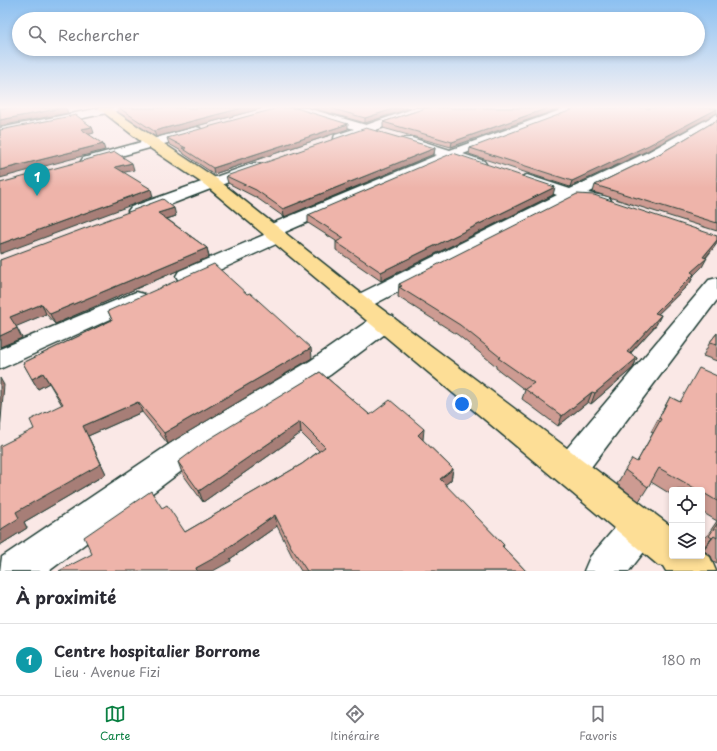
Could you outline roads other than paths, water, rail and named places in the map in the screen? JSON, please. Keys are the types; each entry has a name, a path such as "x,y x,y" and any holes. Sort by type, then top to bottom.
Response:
{"highway":[{"path":"141,135 211,182 359,303 669,548"},
{"path":"682,559 696,571"}],"street":[{"path":"76,164 183,135"},
{"path":"323,144 351,135"},
{"path":"387,135 490,167"},
{"path":"0,360 452,154 504,135"},
{"path":"359,303 570,194 653,155 687,135"},
{"path":"124,216 211,182 271,162"},
{"path":"512,175 570,194 595,198 617,206"},
{"path":"570,469 717,285"},
{"path":"16,571 197,442 320,368 384,322"},
{"path":"604,571 642,526"}],"place":[{"name":"Centre hospitalier Borrome","path":"37,196"}]}
